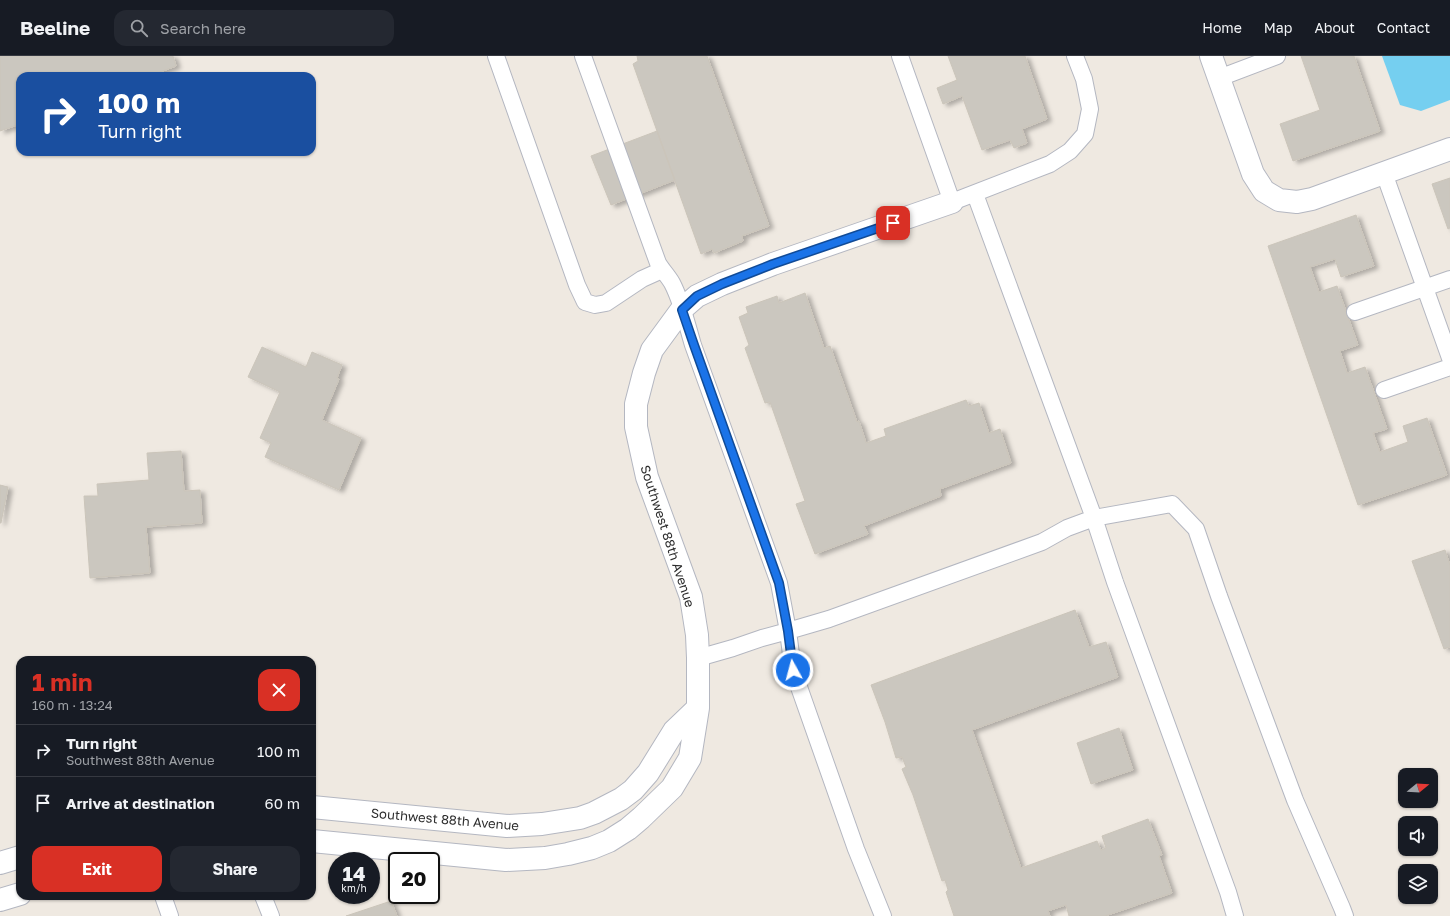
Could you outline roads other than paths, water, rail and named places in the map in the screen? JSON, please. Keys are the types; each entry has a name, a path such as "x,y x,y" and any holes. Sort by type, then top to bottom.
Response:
{"street":[{"path":"1211,56 1253,174 1264,191 1279,200 1297,202 1312,199 1450,149"},
{"name":"Southwest 88th Avenue","path":"316,841 506,860 545,858 592,848 609,841 628,829 672,788 690,758 698,708 697,635 691,597 647,477 636,427 636,404 652,350 682,310 697,296 722,284 773,264 952,202"},
{"name":"Southwest 88th Avenue","path":"316,807 507,826 542,824 580,818 594,813 633,790 648,772 674,730 698,708"},
{"path":"621,798 640,818"},
{"path":"0,863 16,857"},
{"path":"0,900 16,895"}],"lane":[{"path":"496,56 577,285 585,302 595,305 606,303 642,279 662,270"},
{"path":"583,56 615,147 662,270 672,282 779,583 788,631 793,670 856,848 883,916"},
{"path":"900,56 952,202 1050,164 1070,151 1085,134 1090,109 1084,79 1075,56"},
{"path":"1218,78 1277,56"},
{"path":"1384,173 1450,358"},
{"path":"975,194 1094,518 1118,590 1226,885 1235,916"},
{"path":"1355,312 1450,279"},
{"path":"1384,390 1450,367"},
{"path":"698,658 836,616 1042,542 1067,528 1094,518 1172,504 1196,529 1295,800 1345,916"},
{"path":"164,900 170,916"},
{"path":"264,900 270,916"}],"water":[{"path":"1382,56 1450,56 1450,100 1421,111 1400,105"}]}
